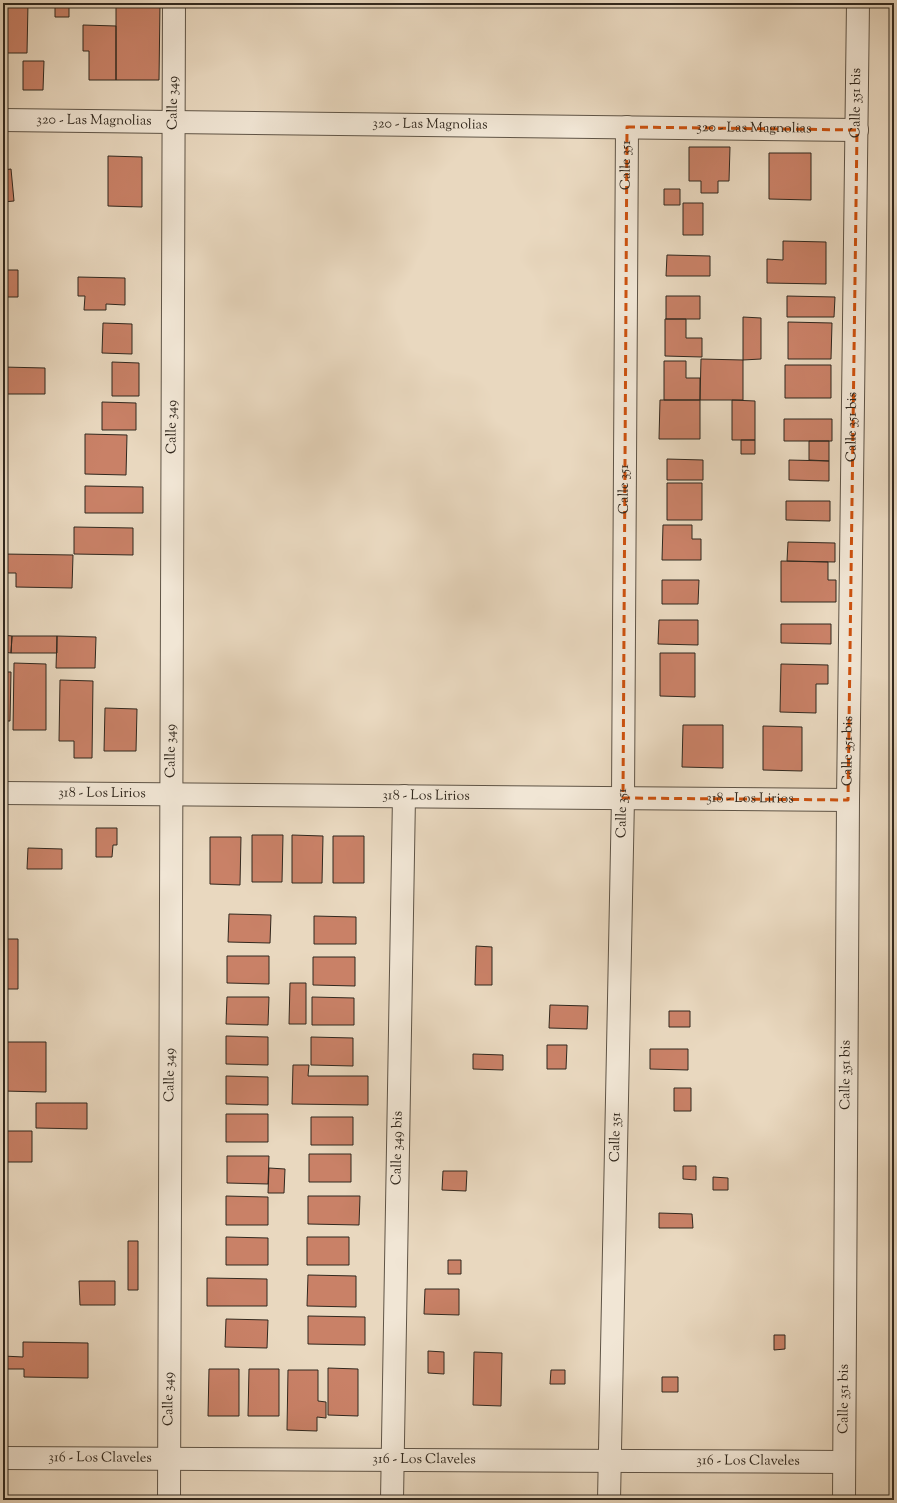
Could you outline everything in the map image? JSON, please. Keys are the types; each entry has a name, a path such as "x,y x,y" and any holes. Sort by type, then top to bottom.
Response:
{"street":[{"name":"Calle 349","path":"169,1500 172,794 172,122 174,3"},
{"name":"Calle 351 bis","path":"844,1500 848,800 858,3"},
{"name":"320 - Las Magnolias","path":"3,120 857,130"},
{"name":"Calle 351","path":"609,1500 623,798 628,127"},
{"name":"318 - Los Lirios","path":"3,793 848,800"},
{"name":"Calle 349 bis","path":"392,1500 404,796"},
{"name":"316 - Los Claveles","path":"3,1458 844,1462"}],"highlighted area":[{"path":"627,127 857,130 848,800 623,798"}],"building":[{"path":"3,3 28,3 27,53 3,53"},
{"path":"55,3 69,3 69,17 55,17"},
{"path":"116,3 160,3 159,80 116,80"},
{"path":"83,25 116,26 116,80 89,80 89,51 83,51"},
{"path":"23,61 44,61 43,90 23,90"},
{"path":"689,147 730,147 729,181 718,181 718,193 701,193 701,181 689,181"},
{"path":"769,153 811,153 811,200 769,199"},
{"path":"108,156 142,157 142,207 108,206"},
{"path":"11,169 14,201 3,202 3,170"},
{"path":"664,189 680,189 680,205 664,205"},
{"path":"683,203 703,203 703,235 683,235"},
{"path":"783,241 826,242 826,284 767,283 767,259 783,260"},
{"path":"667,255 710,256 710,276 666,276"},
{"path":"3,270 18,270 18,297 3,297"},
{"path":"78,277 125,278 125,305 106,304 106,310 84,310 85,296 78,296"},
{"path":"666,296 700,296 700,319 666,319"},
{"path":"787,296 835,297 834,317 787,317"},
{"path":"743,317 761,318 761,359 743,360"},
{"path":"665,319 686,319 686,338 702,338 702,357 665,356"},
{"path":"788,322 832,323 831,359 788,359"},
{"path":"103,323 132,324 132,354 102,353"},
{"path":"701,359 743,360 743,400 700,400"},
{"path":"664,361 686,361 686,378 700,378 700,400 664,400"},
{"path":"112,362 139,363 139,396 112,396"},
{"path":"785,365 831,365 831,398 785,398"},
{"path":"3,367 45,368 45,394 3,394"},
{"path":"660,400 700,400 700,439 659,439"},
{"path":"732,400 755,401 755,440 732,440"},
{"path":"102,402 136,403 136,430 102,430"},
{"path":"784,419 832,419 832,441 784,441"},
{"path":"85,434 127,435 126,475 85,474"},
{"path":"741,440 755,440 755,454 741,454"},
{"path":"809,441 829,441 829,461 809,460"},
{"path":"667,459 703,460 703,480 667,480"},
{"path":"789,460 829,461 829,481 789,480"},
{"path":"667,483 702,483 702,520 667,520"},
{"path":"85,486 143,487 143,513 85,513"},
{"path":"786,501 830,501 830,521 786,520"},
{"path":"663,525 692,525 692,539 701,539 701,560 662,560"},
{"path":"74,527 133,528 133,555 74,554"},
{"path":"788,542 835,543 835,562 787,561"},
{"path":"3,554 73,555 72,588 16,587 16,573 3,573"},
{"path":"781,561 828,562 828,580 836,580 836,602 781,602"},
{"path":"662,580 699,580 698,604 662,604"},
{"path":"659,620 698,620 698,645 658,644"},
{"path":"781,624 831,624 831,644 781,643"},
{"path":"3,635 12,636 11,653 3,652"},
{"path":"12,636 57,636 57,653 11,653"},
{"path":"57,636 96,637 95,668 56,668"},
{"path":"660,653 695,653 695,697 660,696"},
{"path":"14,663 46,664 46,730 13,730"},
{"path":"781,664 828,665 828,684 816,684 816,713 780,712"},
{"path":"3,672 11,672 10,721 3,721"},
{"path":"60,680 93,681 92,758 74,758 74,741 59,741"},
{"path":"105,708 137,709 136,751 104,751"},
{"path":"683,725 723,725 723,768 682,767"},
{"path":"763,726 802,727 802,771 763,770"},
{"path":"96,828 117,828 117,845 113,845 112,857 96,857"},
{"path":"252,835 283,835 282,882 252,882"},
{"path":"292,835 323,836 322,883 292,883"},
{"path":"333,836 364,836 364,883 333,883"},
{"path":"210,837 241,837 240,885 210,884"},
{"path":"28,848 62,849 62,869 27,869"},
{"path":"229,914 271,915 270,943 228,942"},
{"path":"314,916 356,917 356,944 314,944"},
{"path":"3,939 18,939 18,989 3,989"},
{"path":"476,946 492,947 492,985 475,985"},
{"path":"227,956 269,956 269,984 227,983"},
{"path":"313,957 355,957 355,986 313,985"},
{"path":"290,983 306,983 306,1024 289,1024"},
{"path":"227,997 269,997 268,1025 226,1024"},
{"path":"312,997 354,998 354,1025 312,1025"},
{"path":"550,1005 588,1006 587,1029 549,1028"},
{"path":"669,1011 690,1011 690,1027 669,1027"},
{"path":"226,1036 268,1037 268,1065 226,1064"},
{"path":"3,1037 5,1037 5,1042 46,1042 46,1092 3,1091"},
{"path":"311,1037 353,1038 353,1066 311,1065"},
{"path":"547,1045 567,1045 566,1069 547,1069"},
{"path":"650,1049 688,1049 688,1070 650,1069"},
{"path":"473,1054 503,1055 503,1070 473,1069"},
{"path":"293,1065 309,1065 308,1076 368,1076 368,1105 292,1104"},
{"path":"226,1076 268,1077 268,1105 226,1104"},
{"path":"674,1088 691,1088 691,1111 674,1111"},
{"path":"36,1103 87,1103 87,1129 36,1128"},
{"path":"226,1114 268,1114 268,1142 226,1142"},
{"path":"311,1117 353,1117 353,1145 311,1145"},
{"path":"3,1131 32,1131 32,1162 3,1162"},
{"path":"309,1154 351,1154 351,1182 309,1182"},
{"path":"227,1156 269,1156 268,1184 227,1183"},
{"path":"683,1166 696,1166 696,1180 683,1179"},
{"path":"269,1168 285,1169 284,1193 268,1193"},
{"path":"443,1171 467,1171 466,1191 442,1190"},
{"path":"713,1177 728,1178 728,1190 713,1190"},
{"path":"226,1196 268,1197 268,1225 226,1225"},
{"path":"308,1196 360,1196 359,1225 308,1224"},
{"path":"659,1213 692,1214 693,1228 659,1228"},
{"path":"226,1237 268,1238 268,1265 226,1265"},
{"path":"307,1237 349,1237 349,1265 307,1265"},
{"path":"128,1241 138,1241 138,1290 128,1290"},
{"path":"448,1260 461,1260 461,1274 448,1274"},
{"path":"308,1275 356,1276 356,1307 307,1306"},
{"path":"207,1278 267,1279 267,1306 207,1306"},
{"path":"79,1281 115,1281 115,1305 80,1305"},
{"path":"425,1289 459,1289 459,1315 424,1314"},
{"path":"308,1316 365,1317 365,1345 308,1344"},
{"path":"226,1319 268,1320 267,1348 225,1347"},
{"path":"774,1335 785,1335 785,1349 774,1350"},
{"path":"23,1342 88,1343 88,1378 24,1377 24,1369 3,1369 3,1356 23,1357"},
{"path":"428,1351 444,1352 444,1374 428,1373"},
{"path":"474,1352 502,1353 501,1406 473,1405"},
{"path":"328,1368 358,1369 358,1416 328,1415"},
{"path":"209,1369 239,1369 239,1416 208,1416"},
{"path":"249,1369 279,1369 279,1416 248,1416"},
{"path":"288,1370 318,1370 318,1401 326,1402 326,1418 317,1417 317,1431 287,1430"},
{"path":"551,1370 565,1370 565,1384 550,1384"},
{"path":"662,1377 678,1377 678,1392 662,1392"}]}
